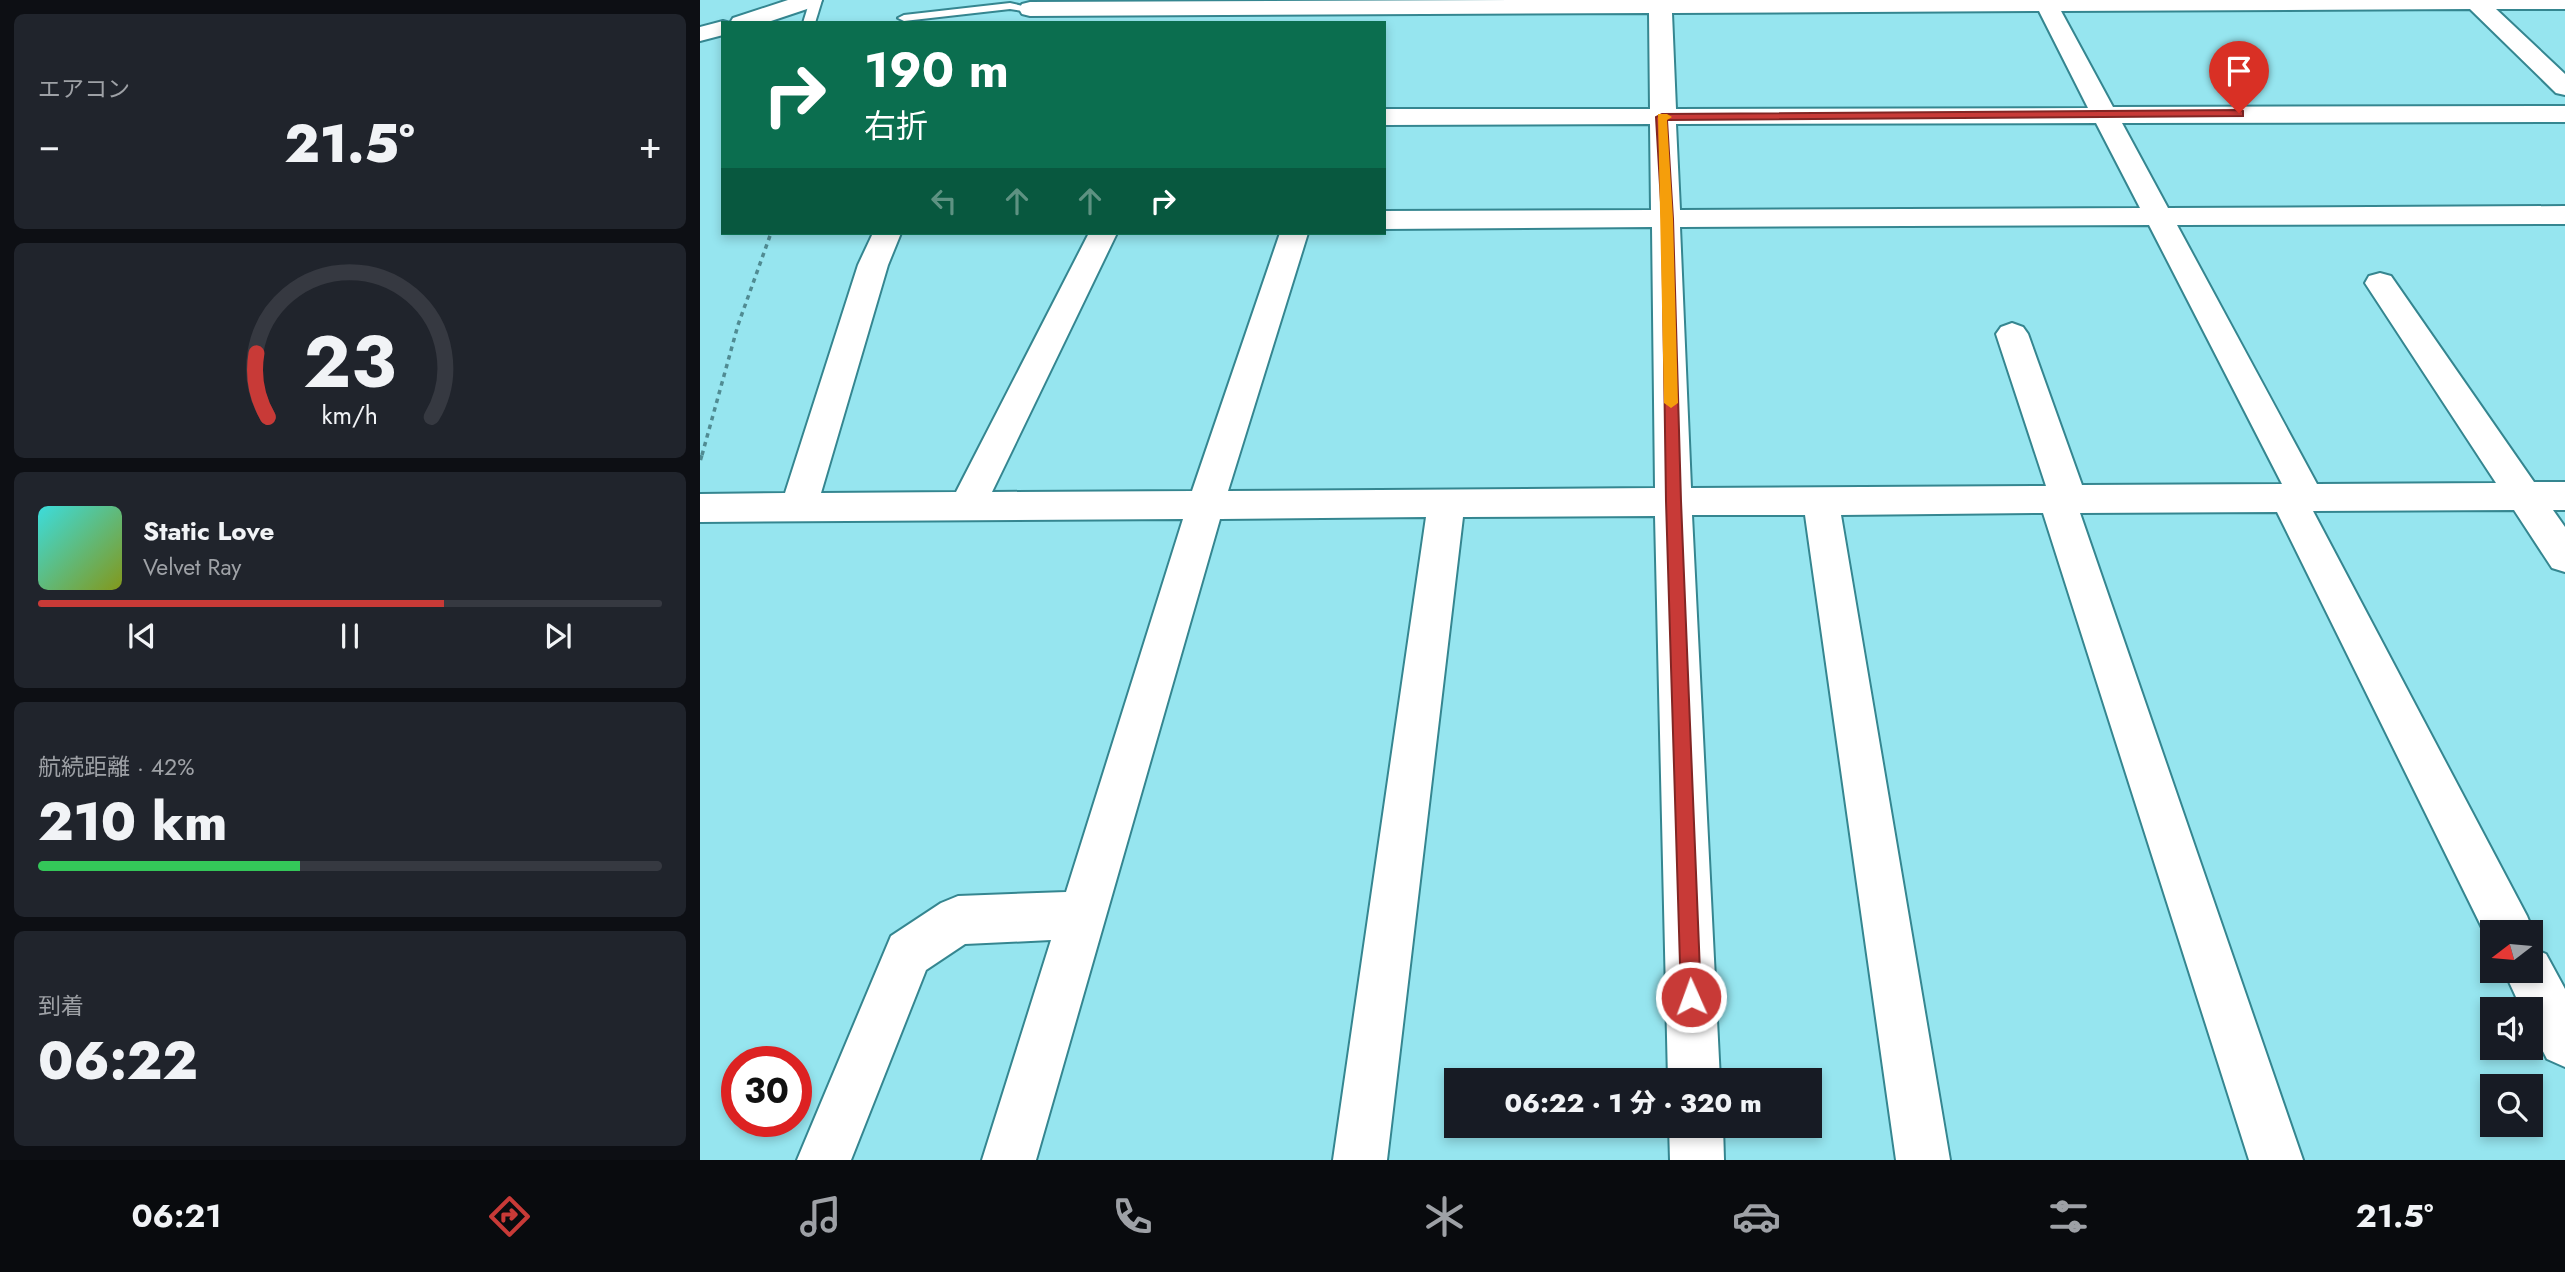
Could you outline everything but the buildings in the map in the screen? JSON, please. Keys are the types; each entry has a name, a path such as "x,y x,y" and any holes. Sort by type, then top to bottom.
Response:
{"street":[{"path":"747,21 813,0"},
{"path":"2474,1 2565,88"},
{"path":"1030,9 1212,10 1660,2 2565,2"},
{"path":"1660,2 1662,117 1668,219 1673,501 1694,1068"},
{"path":"2045,2 2157,215 2504,920"},
{"path":"700,34 721,29"},
{"path":"1386,117 2104,113 2565,114"},
{"path":"1386,220 2565,215"},
{"path":"799,506 873,265 886,235"},
{"path":"967,506 1102,235"},
{"path":"1009,1160 1206,504 1293,235"},
{"path":"2380,283 2565,557"},
{"path":"2012,334 2276,1160"},
{"path":"700,508 2565,496"},
{"path":"1821,502 1923,1160"},
{"path":"1360,1160 1446,503"},
{"path":"824,1160 908,953 958,920 1083,915"},
{"path":"2536,984 2565,1041"},
{"path":"1696,1138 1697,1160"}],"lane":[{"path":"809,21 813,0"},
{"path":"904,18 1010,6 1030,9"}],"path":[{"path":"700,460 738,325 770,235"}],"slow traffic":[{"path":"1667,117 1662,117 1668,219 1671,403"}],"route":[{"path":"1691,997 1673,501 1668,219 1662,117 2239,113"}]}
